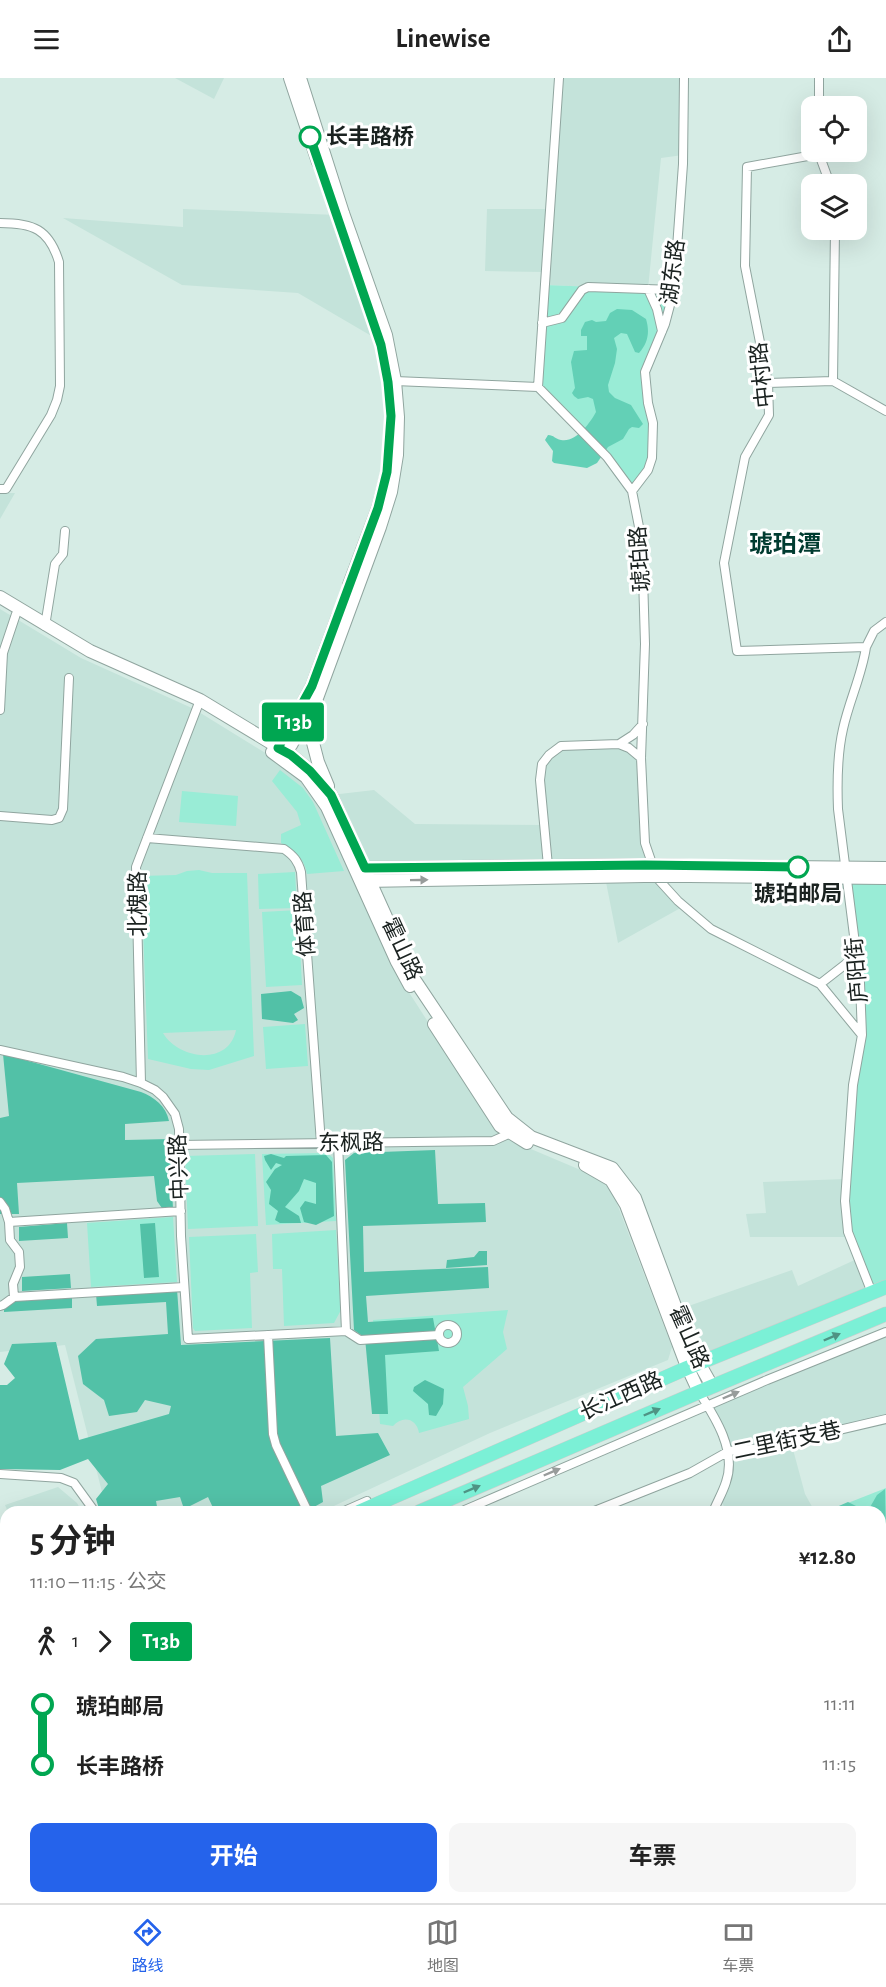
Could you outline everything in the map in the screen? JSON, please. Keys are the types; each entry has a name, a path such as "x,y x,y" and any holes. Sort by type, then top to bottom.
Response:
{"highway":[{"name":"长江西路","path":"372,1506 692,1364 871,1291 886,1287"},
{"name":"长江西路","path":"433,1506 886,1314"}],"main road":[{"path":"278,751 291,746 317,698 380,527 391,492 397,455 398,423 392,382 381,345 291,79"},
{"path":"278,751 312,686 378,508 387,472 392,382"},
{"name":"霍山路","path":"0,597 90,651 199,703 310,771 331,795 359,868"},
{"name":"霍山路","path":"0,604 84,655 199,703"},
{"path":"317,698 311,735 318,762 331,795"},
{"name":"霍山路","path":"278,751 306,777 327,807 365,881 397,962 413,991 500,1126 612,1168 635,1198 691,1349 699,1392"},
{"path":"359,868 548,866 644,871"},
{"path":"846,873 886,868"},
{"path":"365,881 644,871 846,873 886,878"},
{"name":"霍山路","path":"692,1364 712,1386"}],"street":[{"path":"392,382 538,387 559,78"},
{"name":"湖东路","path":"632,491 648,470 652,458 653,423 648,403 645,372 662,331 674,290 683,164 684,78"},
{"path":"819,78 819,96"},
{"name":"中村路","path":"801,156 747,167 745,267 768,383 769,414 746,457 724,562 737,651 866,647"},
{"path":"0,223 23,223 37,229 55,248 59,262 60,386 51,415 6,489 0,489"},
{"path":"833,381 835,240"},
{"path":"542,323 562,318 582,290 588,287 674,290"},
{"path":"648,290 657,309 662,331"},
{"path":"768,383 833,381 886,411"},
{"name":"琥珀路","path":"538,387 607,457 632,491 642,542 645,644 641,758 645,843 657,878 678,902 711,929 820,984"},
{"path":"45,626 56,564 63,554 65,531"},
{"path":"0,710 3,652 16,614"},
{"path":"866,647 874,631 886,622"},
{"name":"庐阳街","path":"866,647 843,729 838,757 838,809 856,956 862,1035 853,1085 845,1201 848,1232 871,1291"},
{"path":"0,816 52,820 59,818 63,809 69,678"},
{"name":"北槐路","path":"141,1083 136,867 199,703"},
{"path":"619,744 633,735 643,724"},
{"path":"548,866 540,780 542,764 549,755 561,746 619,744 629,748 641,758"},
{"name":"体育路","path":"147,838 284,849 298,862 301,872 321,1143"},
{"path":"856,956 820,984 862,1035"},
{"name":"中兴路","path":"0,1050 123,1077 141,1083 163,1097 175,1114 179,1129 188,1340 268,1335"},
{"name":"东枫路","path":"179,1145 493,1141 515,1130"},
{"path":"338,1143 346,1330"},
{"path":"0,1202 9,1222 10,1240 19,1252 20,1267 13,1284 14,1297"},
{"path":"9,1222 181,1211"},
{"path":"871,1291 886,1282"},
{"path":"0,1306 14,1297 184,1287"},
{"path":"305,1506 273,1434 268,1335 346,1330 360,1340 439,1335"},
{"path":"474,1506 708,1405 886,1332"},
{"path":"356,1506 692,1364"},
{"path":"699,1392 708,1405 729,1451 727,1480 716,1506"},
{"name":"二里街支巷","path":"607,1506 690,1473 729,1451 762,1448 886,1419"},
{"path":"0,1474 61,1478 74,1483 91,1506"}],"shaded area":[{"path":"175,78 224,78 214,99"},
{"path":"559,78 684,78 683,155 661,158 648,289 545,285 545,272 485,271 487,209 550,209"},
{"path":"183,209 337,215 380,341 298,293 182,285 63,218 183,227"},
{"path":"545,285 674,290 645,373 652,458 632,491 607,457 538,387"},
{"path":"617,309 632,310 646,319 648,333 639,353 635,352 627,334 621,333 614,338 617,349 608,385 609,392 615,398 631,405 643,424 639,428 629,429 623,439 608,447 597,463 587,468 554,463 552,461 553,451 545,440 548,435 561,440 572,438 586,426 596,412 593,399 588,397 578,399 572,393 575,388 571,362 574,351 587,350 587,336 581,336 581,330 585,322 606,321 610,313"},
{"path":"0,493 15,493 0,519"},
{"path":"0,609 81,658 194,709 272,757 303,780 323,810 393,965 497,1129 512,1141 590,1174 605,1184 614,1196 672,1347 668,1360 490,1433 334,1506 105,1506 65,1345 0,1352"},
{"path":"619,744 641,758 645,843 652,865 365,868 331,795 374,790 415,824 544,825 542,764 561,746"},
{"path":"280,770 303,788 313,802 344,871 307,874 304,863 298,855 281,843 281,834 301,825 297,812 272,781"},
{"path":"182,791 238,796 236,826 179,822"},
{"path":"187,871 247,873 254,1056 209,1070 191,1069 148,1059 141,876 176,875","holes":["236,1030 232,1042 214,1054 203,1055 180,1049 163,1033"]},
{"path":"295,872 297,908 259,909 258,874"},
{"path":"605,877 657,878 684,906 618,943"},
{"path":"847,878 886,878 886,1282 870,1288 848,1232 845,1201 862,1035"},
{"path":"298,910 302,985 266,987 262,912"},
{"path":"291,991 301,997 304,1008 294,1014 298,1020 293,1023 262,1019 261,994"},
{"path":"305,1024 308,1066 266,1069 263,1027"},
{"path":"3,1054 141,1092 159,1103 169,1121 125,1124 125,1140 170,1139 173,1210 164,1211 157,1201 154,1176 17,1183 19,1214 0,1214 0,1118 9,1116"},
{"path":"435,1150 438,1204 485,1203 486,1222 363,1226 364,1272 488,1267 489,1288 366,1296 368,1322 433,1318 439,1351 385,1355 388,1414 372,1414 365,1338 354,1330 345,1160 354,1153"},
{"path":"327,1153 333,1158 336,1221 266,1225 262,1154"},
{"path":"255,1154 258,1226 188,1229 185,1156"},
{"path":"271,1154 284,1158 286,1156 326,1155 332,1162 334,1216 316,1225 304,1222 300,1208 305,1201 316,1204 316,1183 304,1179 299,1191 285,1207 299,1216 301,1223 280,1223 275,1220 278,1211 269,1204 271,1190 266,1182 275,1169 282,1165 276,1163 271,1170 264,1156"},
{"path":"846,1179 850,1237 750,1237 746,1214 766,1213 763,1182"},
{"path":"173,1217 177,1282 91,1287 87,1223"},
{"path":"67,1223 68,1238 19,1241 19,1227"},
{"path":"155,1223 159,1277 144,1278 140,1224"},
{"path":"336,1230 341,1310 334,1323 284,1326 282,1269 273,1269 272,1234"},
{"path":"256,1234 258,1272 250,1273 252,1328 195,1331 193,1328 189,1237"},
{"path":"479,1251 487,1251 487,1265 446,1268 447,1260 474,1257"},
{"path":"859,1258 870,1288 697,1360 677,1310 792,1270 798,1286"},
{"path":"70,1274 71,1288 22,1291 22,1277"},
{"path":"177,1289 181,1345 330,1338 336,1436 378,1433 390,1455 321,1486 323,1502 316,1506 212,1506 208,1497 190,1506 183,1506 180,1497 156,1501 157,1506 98,1506 96,1499 108,1484 88,1459 60,1470 0,1469 0,1385 7,1385 15,1378 4,1364 12,1344 56,1342 79,1440 169,1414 171,1406 145,1400 137,1412 109,1416 104,1400 83,1384 78,1356 96,1339 168,1334 166,1302 97,1306 96,1294"},
{"path":"72,1297 72,1308 4,1312 4,1307 14,1300"},
{"path":"508,1310 503,1332 507,1349 463,1387 469,1419 419,1433 412,1421 405,1419 393,1426 380,1424 373,1320"},
{"path":"886,1332 886,1419 791,1442 805,1494 812,1506 724,1506 720,1496 729,1451 708,1405"},
{"path":"425,1380 444,1389 443,1404 436,1416 429,1415 428,1404 413,1391 414,1387"},
{"path":"58,1487 79,1506 5,1506"},
{"path":"886,1488 886,1506 840,1506"},
{"path":"885,1489 885,1506 871,1506 877,1495"},
{"path":"848,1502 856,1506 839,1506"}],"bus line":[{"name":"T13b","path":"310,137 381,345 391,416 387,472 378,508 312,686 278,748 291,755 310,771 331,795 365,868 645,865 798,867"}],"place":[{"name":"长丰路桥","path":"310,137"},
{"name":"琥珀邮局","path":"798,867"}],"district":[{"name":"琥珀潭","path":"785,545"}]}
